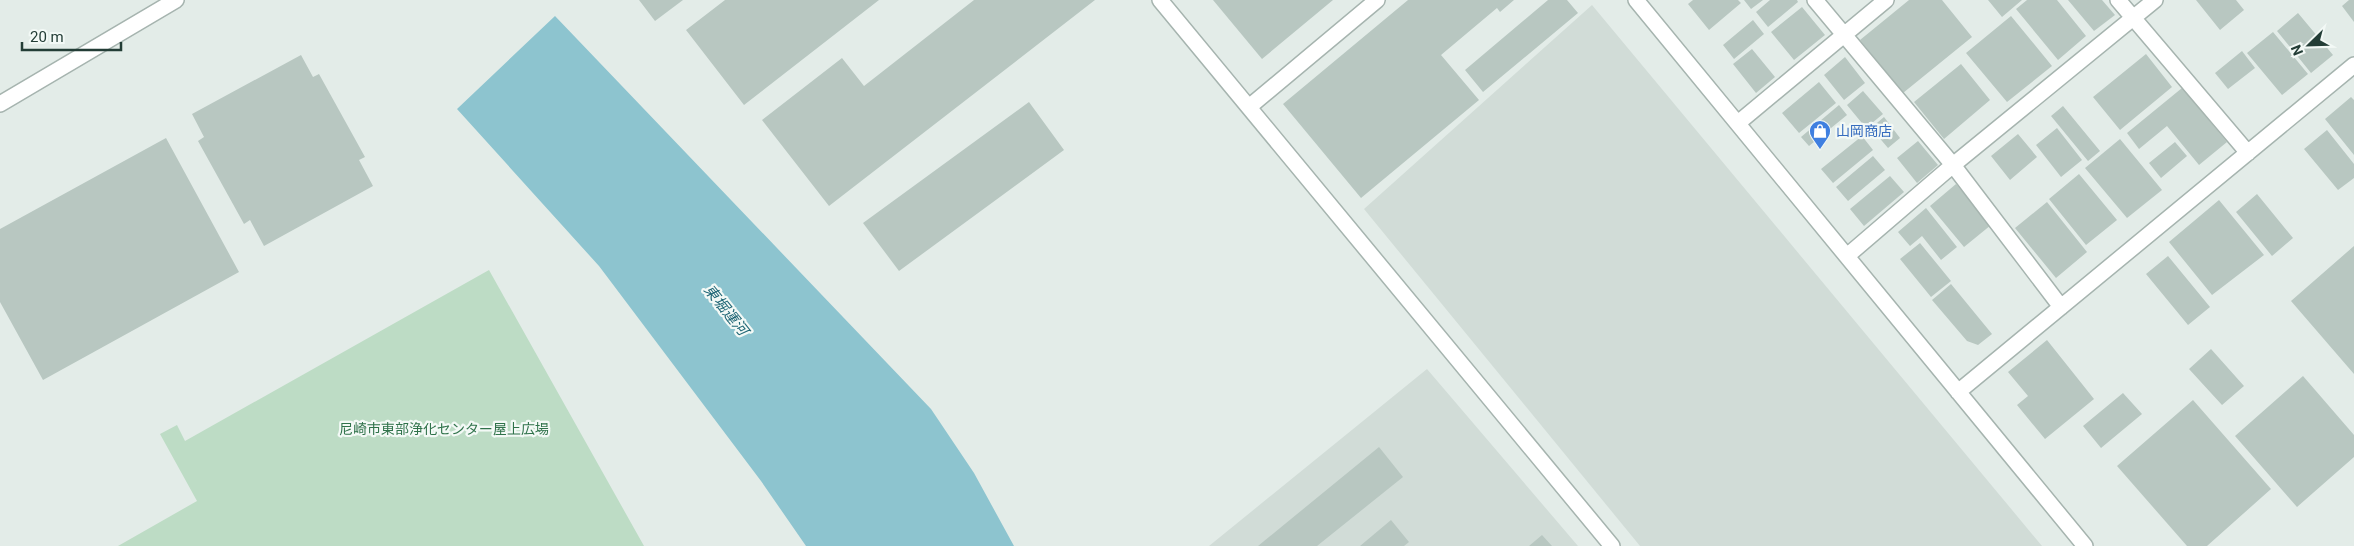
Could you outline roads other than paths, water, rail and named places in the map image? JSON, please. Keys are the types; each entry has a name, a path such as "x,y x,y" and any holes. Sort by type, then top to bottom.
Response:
{"street":[{"path":"0,104 176,0"},
{"path":"1160,0 1612,546"},
{"path":"1249,107 1377,0"},
{"path":"1636,0 2085,546"},
{"path":"1815,0 1953,165 2061,306"},
{"path":"1738,123 1886,0"},
{"path":"2118,0 2248,153"},
{"path":"1847,256 1953,165 2155,0"},
{"path":"1958,392 2354,65"}],"water":[{"name":"東堀運河","path":"555,16 931,409 974,473 1014,546 806,546 761,481 599,266 457,109"}],"place":[{"name":"山岡商店","path":"1820,150"}],"park label":[{"name":"尼崎市東部浄化センター屋上広場","path":"444,429"}]}
